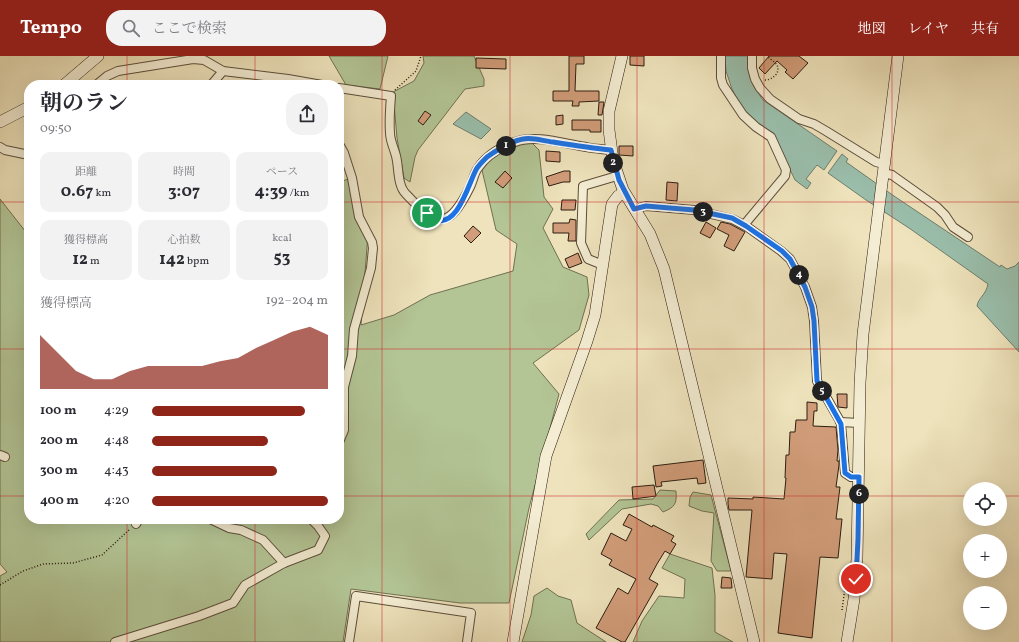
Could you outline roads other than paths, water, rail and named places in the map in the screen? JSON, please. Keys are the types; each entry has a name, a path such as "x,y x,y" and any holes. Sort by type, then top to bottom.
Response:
{"street":[{"path":"70,80 98,56"},
{"path":"622,56 610,111 609,130 611,150 617,176 624,193 650,234 664,269 754,642"},
{"path":"722,56 721,78 723,85 743,115 771,138 787,173 744,224"},
{"path":"752,56 752,68 755,78 760,88 774,102 799,119 814,124 876,162 883,172 892,175 937,207 953,226 968,237"},
{"path":"847,642 854,599 857,559 860,371 863,334 898,56"},
{"path":"102,80 118,71 193,59 204,60 224,71 275,77 284,80"},
{"path":"216,80 224,71"},
{"path":"344,89 391,96 389,110 390,134 403,191 419,208 434,219 446,220 452,216 462,203 477,169 484,161 497,151 515,141 533,139 588,148 611,150"},
{"path":"0,122 24,110"},
{"path":"0,147 5,150 24,153"},
{"path":"344,153 352,178 359,217 372,242 373,248 371,268 354,329 352,356 344,387 344,430"},
{"path":"603,265 588,259 581,243 583,186 617,176"},
{"path":"514,642 546,456 595,315 612,204 618,196 624,193"},
{"path":"634,209 646,206 694,210 732,218 744,224 786,255 794,264 810,300 814,321 817,381 840,422 845,473 851,477 859,477"},
{"path":"840,422 860,423"},
{"path":"221,524 229,528 241,530 263,540 284,563"},
{"path":"116,642 199,616 233,602 245,585 284,563 318,550 325,536 316,524"},
{"path":"349,642 356,596 471,613 467,642"}]}
